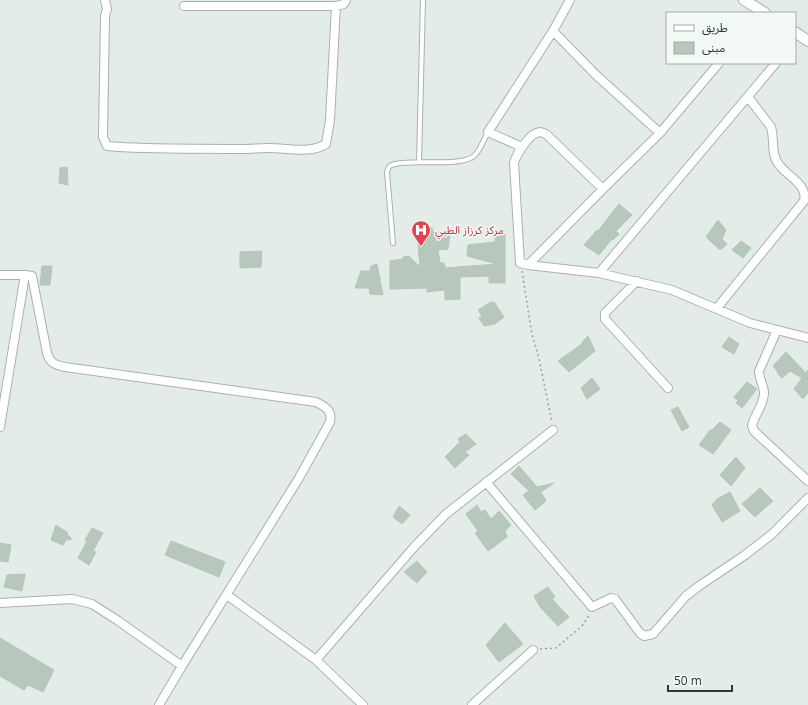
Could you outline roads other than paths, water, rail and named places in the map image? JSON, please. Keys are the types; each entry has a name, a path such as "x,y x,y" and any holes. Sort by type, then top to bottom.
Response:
{"street":[{"path":"105,0 103,137 107,146 140,149 171,148 202,150 269,148 310,150 320,148 326,144 330,120 336,6"},
{"path":"184,6 336,6 344,4 346,0"},
{"path":"522,147 488,132 553,31 570,0"},
{"path":"744,0 762,12"},
{"path":"553,31 596,75 660,133"},
{"path":"796,35 808,41"},
{"path":"524,264 660,133 718,64"},
{"path":"600,273 775,64"},
{"path":"717,308 806,197 804,188 780,167 776,161 772,127 748,97"},
{"path":"524,264 514,163 516,156 522,147 535,133 540,132 546,134 603,188"},
{"path":"524,264 600,273 672,290 750,323 808,338"},
{"path":"0,274 32,276 47,353 52,362 56,365 316,402 327,407 330,411 330,422 309,459 159,705"},
{"path":"0,427 25,275"},
{"path":"637,281 605,313 605,319 668,388"},
{"path":"777,330 759,371 764,392 752,426 754,431 808,481"},
{"path":"316,660 415,546 446,514 553,430"},
{"path":"486,482 592,607 613,597 640,633 644,636 653,634 686,596 745,555 772,534 808,498"},
{"path":"227,595 316,660 363,705"},
{"path":"0,603 72,599 92,604 182,666"},
{"path":"472,705 533,650"}],"lane":[{"path":"419,162 423,0"},
{"path":"393,243 387,174 388,168 398,163 458,162 472,158 476,155 488,132"}],"place":[{"name":"مركز كرزاز الطبي","path":"421,247"}]}
